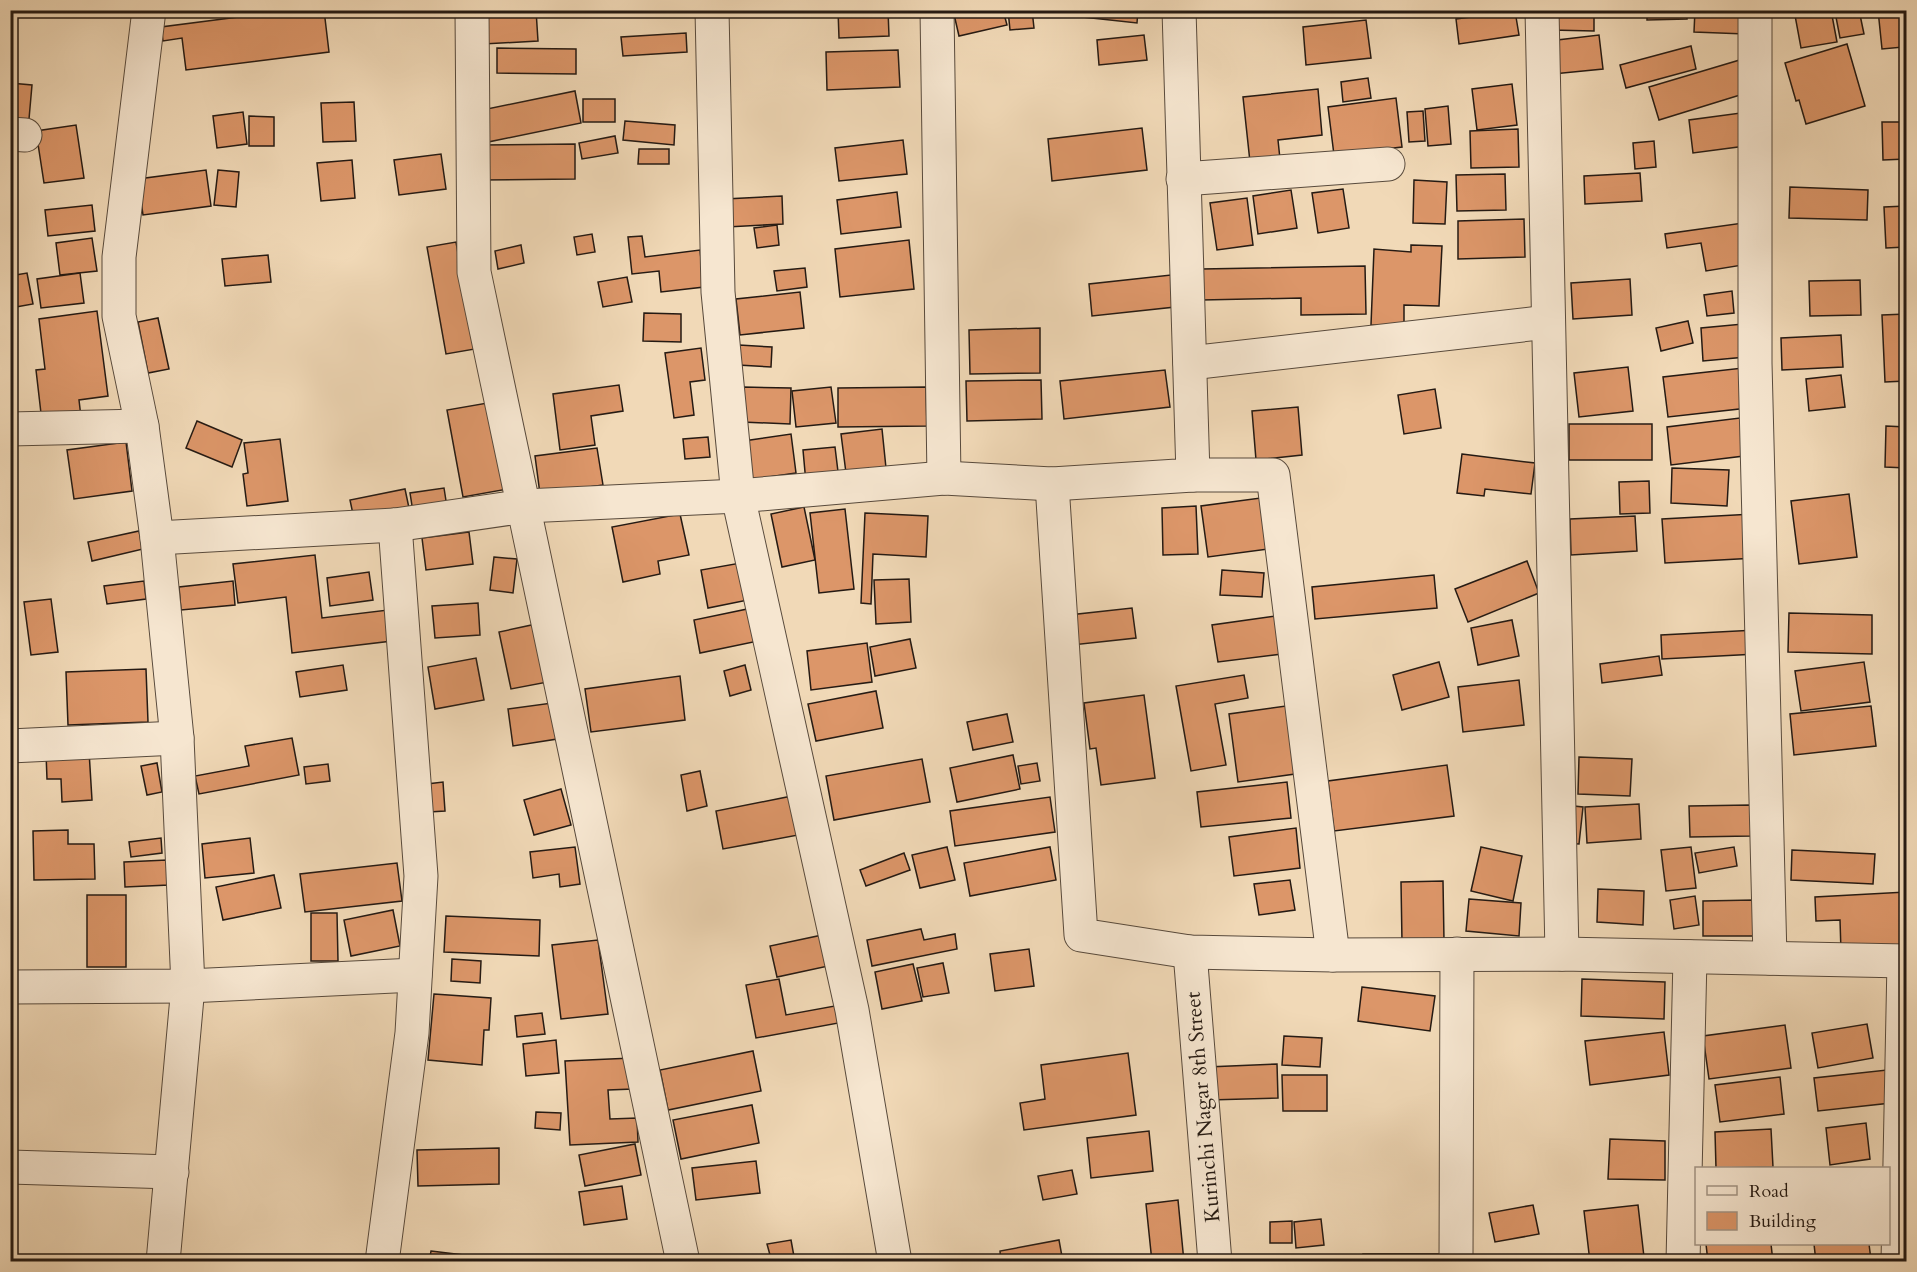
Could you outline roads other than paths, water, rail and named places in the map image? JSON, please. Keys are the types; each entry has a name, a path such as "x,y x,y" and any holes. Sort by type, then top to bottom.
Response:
{"street":[{"path":"149,10 119,257 118,316 142,426 157,538 177,738 188,986 163,1262"},
{"path":"472,10 474,272 683,1262"},
{"path":"712,10 718,292 738,496 852,1010 895,1262"},
{"path":"937,10 944,478"},
{"path":"1179,10 1193,475"},
{"path":"1542,10 1562,954"},
{"path":"1755,10 1755,363 1770,958"},
{"path":"1183,179 1388,164"},
{"path":"1190,363 1548,322"},
{"path":"10,429 142,426"},
{"path":"157,538 394,525 525,507 738,496 944,478 1052,484 1193,475 1273,475 1333,955"},
{"path":"1052,484 1081,935 1190,952 1333,955 1562,954 1905,961 1898,1262"},
{"path":"382,1262 412,1033 421,876 394,525"},
{"path":"10,746 177,738"},
{"name":"Kurinchi Nagar 8th Street","path":"1190,952 1215,1262"},
{"path":"1456,1262 1457,954"},
{"path":"1683,1262 1690,957"},
{"path":"10,987 188,986 415,975"},
{"path":"10,1167 172,1173"}]}
